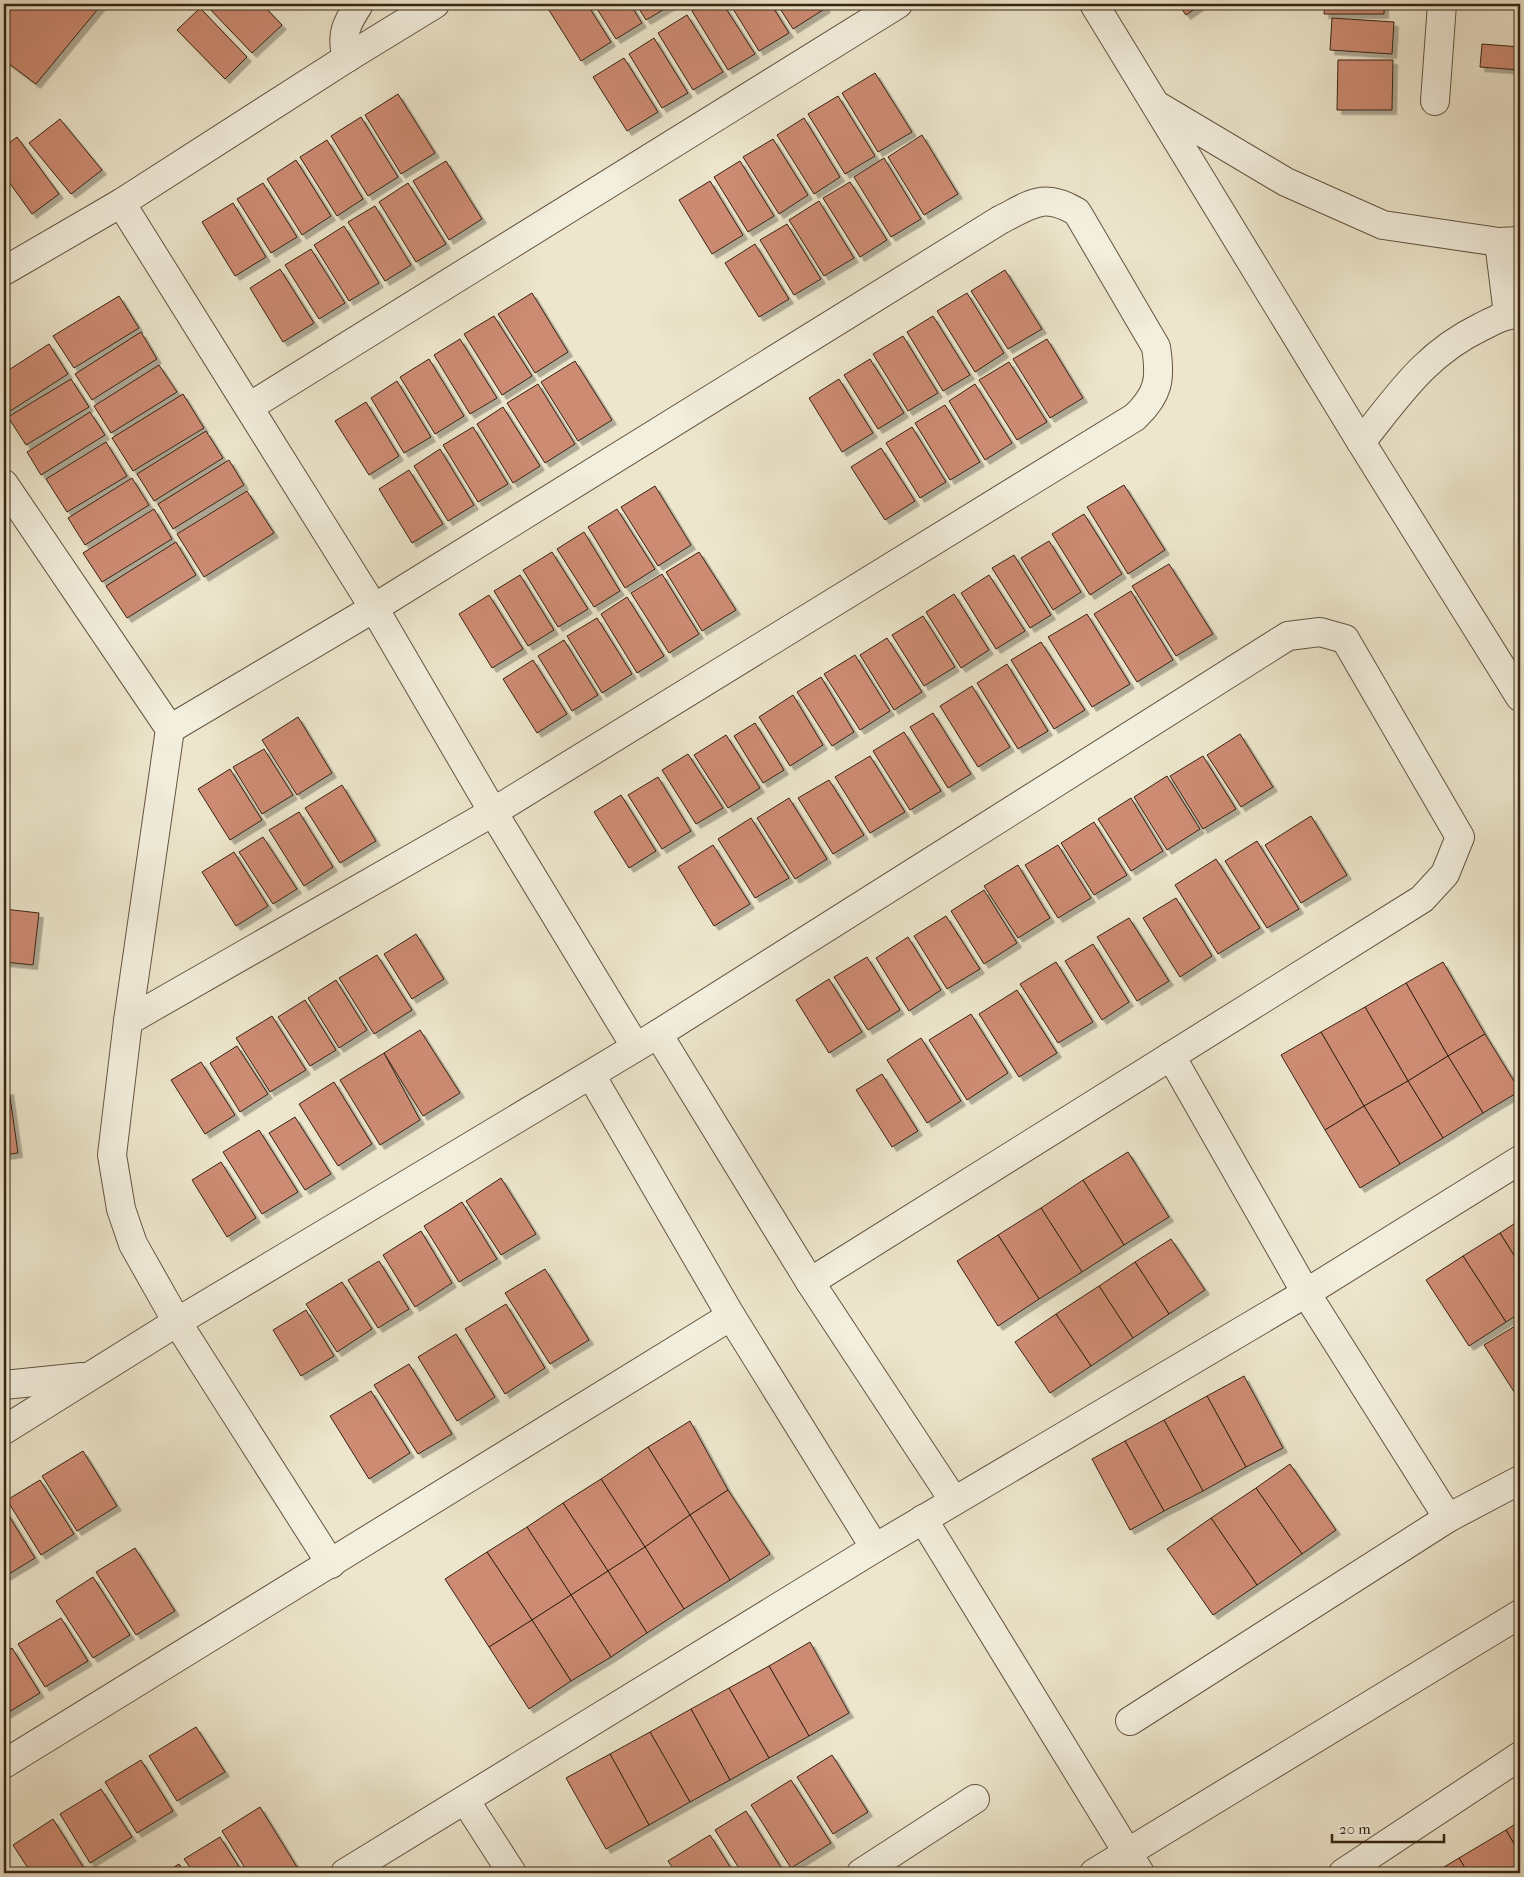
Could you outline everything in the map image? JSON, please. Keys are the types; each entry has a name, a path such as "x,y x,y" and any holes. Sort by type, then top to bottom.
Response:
{"street":[{"path":"347,58 344,47 346,25 359,4"},
{"path":"4,271 122,203 347,58 435,4"},
{"path":"249,407 898,4"},
{"path":"1094,4 1361,442 1520,697"},
{"path":"1434,101 1442,4"},
{"path":"1155,104 1286,182 1383,225 1509,242 1514,314 1456,339 1416,372 1361,442"},
{"path":"128,1021 493,812 1135,417 1149,403 1157,388 1160,369 1156,347 1077,212 1060,202 1038,201 1000,220 374,608 170,729"},
{"path":"122,203 374,608 493,812 810,1282 954,1501"},
{"path":"4,484 170,729 128,1021 112,1155 122,1209 133,1244 177,1322 331,1564"},
{"path":"4,1430 177,1322 591,1075 1288,636 1320,632 1345,639 1460,837 1445,874 1422,899 810,1282"},
{"path":"1171,1056 1306,1293 1448,1518"},
{"path":"591,1075 731,1316 875,1548"},
{"path":"345,1873 875,1548 1306,1293 1520,1160"},
{"path":"4,1764 731,1316"},
{"path":"4,1385 89,1376"},
{"path":"1130,1720 1448,1518 1520,1480"},
{"path":"924,1520 1134,1863"},
{"path":"1094,1873 1134,1863 1520,1614"},
{"path":"1343,1873 1520,1756"},
{"path":"861,1873 975,1799"},
{"path":"465,1800 512,1873"}],"building":[{"path":"4,4 102,4 36,84 4,60"},
{"path":"211,4 262,4 282,25 252,53 208,7"},
{"path":"552,4 587,4 611,42 581,61 547,7"},
{"path":"594,4 630,4 642,23 616,39"},
{"path":"636,4 673,4 646,20"},
{"path":"704,4 723,4 755,54 728,70 692,11"},
{"path":"730,4 771,4 789,33 759,51"},
{"path":"777,4 823,4 826,8 793,29"},
{"path":"1178,4 1202,4 1186,15"},
{"path":"1325,4 1384,4 1384,14 1324,14"},
{"path":"200,8 247,57 225,79 177,30"},
{"path":"687,15 723,72 693,90 658,33"},
{"path":"1332,18 1394,22 1392,54 1330,50"},
{"path":"654,38 688,93 662,108 629,54"},
{"path":"1482,44 1520,47 1520,70 1480,67"},
{"path":"624,58 658,112 627,131 593,77"},
{"path":"1338,60 1393,60 1392,110 1337,110"},
{"path":"875,73 912,132 878,152 842,93"},
{"path":"398,94 435,153 401,174 365,115"},
{"path":"838,96 875,156 845,174 808,114"},
{"path":"361,117 398,177 368,196 331,136"},
{"path":"804,118 840,177 814,194 777,135"},
{"path":"60,119 102,170 71,194 29,143"},
{"path":"922,135 958,194 924,215 888,157"},
{"path":"17,137 59,194 32,214 4,175 4,147"},
{"path":"773,139 808,195 779,214 743,157"},
{"path":"327,140 363,199 337,216 300,157"},
{"path":"884,158 921,219 891,237 854,177"},
{"path":"296,160 331,216 302,235 267,179"},
{"path":"446,161 482,219 449,240 413,181"},
{"path":"740,161 774,216 748,232 714,177"},
{"path":"710,181 743,235 712,254 679,200"},
{"path":"850,182 887,240 860,257 823,198"},
{"path":"263,183 297,237 271,253 237,199"},
{"path":"408,183 446,244 416,262 379,202"},
{"path":"819,201 854,258 824,276 789,220"},
{"path":"233,203 266,257 235,276 202,222"},
{"path":"375,206 411,265 385,281 348,222"},
{"path":"787,224 821,279 794,295 760,240"},
{"path":"344,226 379,283 349,301 314,245"},
{"path":"755,244 789,299 759,317 725,263"},
{"path":"311,249 345,303 319,319 285,265"},
{"path":"280,269 314,323 283,342 250,288"},
{"path":"1005,270 1042,329 1008,349 971,291"},
{"path":"532,293 568,352 535,373 498,314"},
{"path":"967,293 1004,353 975,372 937,311"},
{"path":"119,296 139,328 74,368 53,336"},
{"path":"494,316 532,376 502,395 464,334"},
{"path":"933,316 970,375 943,391 907,332"},
{"path":"141,332 157,359 92,400 75,374"},
{"path":"903,336 938,393 908,411 873,354"},
{"path":"460,339 497,398 470,414 434,355"},
{"path":"1047,339 1083,398 1050,418 1013,359"},
{"path":"49,344 68,374 4,415 4,373"},
{"path":"429,359 464,416 435,434 400,377"},
{"path":"870,359 904,413 878,429 844,375"},
{"path":"575,361 612,420 578,441 541,382"},
{"path":"1009,362 1047,422 1017,440 979,380"},
{"path":"159,365 177,392 111,433 94,406"},
{"path":"71,379 89,407 26,445 8,417"},
{"path":"839,379 873,433 842,452 809,398"},
{"path":"397,381 431,437 404,453 371,398"},
{"path":"538,384 575,444 545,463 507,403"},
{"path":"975,384 1012,443 985,460 949,401"},
{"path":"183,394 204,428 133,471 112,438"},
{"path":"366,402 399,456 369,475 335,421"},
{"path":"945,405 980,462 950,480 915,423"},
{"path":"503,407 540,466 513,483 477,424"},
{"path":"90,412 105,435 41,475 27,452"},
{"path":"473,427 508,484 478,502 443,445"},
{"path":"912,427 946,482 920,498 886,443"},
{"path":"206,431 223,458 154,501 137,474"},
{"path":"106,442 127,476 67,512 46,479"},
{"path":"881,448 915,501 885,520 851,467"},
{"path":"440,449 474,505 448,521 414,466"},
{"path":"229,460 244,485 173,529 158,504"},
{"path":"409,470 443,524 412,543 379,489"},
{"path":"132,478 149,505 85,545 68,518"},
{"path":"1124,485 1165,550 1128,574 1087,507"},
{"path":"655,486 691,545 658,566 621,507"},
{"path":"247,491 274,533 204,577 177,534"},
{"path":"154,509 172,539 102,582 83,553"},
{"path":"617,509 655,569 625,588 588,527"},
{"path":"1084,514 1122,574 1090,595 1052,534"},
{"path":"584,532 620,591 594,607 557,549"},
{"path":"1049,541 1081,592 1053,610 1021,558"},
{"path":"176,542 196,575 127,618 106,586"},
{"path":"552,552 588,609 558,627 523,570"},
{"path":"699,552 736,610 702,631 666,572"},
{"path":"1014,555 1051,615 1030,628 992,568"},
{"path":"1169,564 1213,634 1176,656 1132,586"},
{"path":"662,574 699,634 669,653 631,593"},
{"path":"520,575 554,630 528,646 494,591"},
{"path":"989,575 1025,631 996,649 961,593"},
{"path":"1131,591 1173,660 1137,682 1094,614"},
{"path":"954,594 989,650 961,668 926,612"},
{"path":"489,595 523,649 492,668 459,614"},
{"path":"627,597 664,656 637,673 601,614"},
{"path":"1087,614 1130,684 1092,707 1048,637"},
{"path":"923,616 955,667 924,686 892,635"},
{"path":"597,618 632,674 602,693 567,636"},
{"path":"887,638 922,692 894,710 860,655"},
{"path":"564,640 598,695 572,711 538,656"},
{"path":"1041,642 1085,710 1054,729 1011,660"},
{"path":"855,655 890,711 860,730 824,674"},
{"path":"533,660 567,714 537,733 503,679"},
{"path":"1007,664 1048,731 1018,749 977,683"},
{"path":"821,677 854,732 832,746 797,692"},
{"path":"972,686 1010,747 978,767 940,706"},
{"path":"793,695 823,745 790,766 759,717"},
{"path":"933,713 971,774 948,788 910,727"},
{"path":"298,717 332,773 297,795 262,740"},
{"path":"755,723 784,770 763,783 734,736"},
{"path":"904,732 941,791 910,810 873,751"},
{"path":"1240,734 1273,787 1241,807 1207,755"},
{"path":"726,735 760,788 728,808 694,755"},
{"path":"264,749 293,795 262,814 233,767"},
{"path":"688,754 723,808 696,824 662,770"},
{"path":"870,756 905,812 870,833 835,777"},
{"path":"1203,756 1236,809 1203,829 1170,776"},
{"path":"230,769 262,820 230,840 198,789"},
{"path":"1167,776 1200,829 1167,850 1134,797"},
{"path":"658,777 691,831 662,849 628,795"},
{"path":"829,780 864,835 833,854 798,798"},
{"path":"342,785 376,841 340,863 305,808"},
{"path":"621,795 656,851 629,868 594,812"},
{"path":"789,798 827,859 795,879 757,818"},
{"path":"1131,798 1163,851 1131,871 1098,819"},
{"path":"299,812 333,867 304,886 269,830"},
{"path":"1311,816 1347,875 1301,903 1265,845"},
{"path":"751,818 789,878 755,898 718,839"},
{"path":"1094,822 1127,875 1094,895 1061,843"},
{"path":"263,837 297,889 273,904 239,852"},
{"path":"1257,841 1299,909 1267,928 1225,861"},
{"path":"713,845 750,904 714,926 678,867"},
{"path":"1058,845 1091,898 1058,918 1025,865"},
{"path":"234,852 268,906 236,926 202,872"},
{"path":"1216,859 1260,928 1218,954 1175,885"},
{"path":"1018,865 1050,918 1018,938 984,886"},
{"path":"984,890 1017,943 984,964 951,911"},
{"path":"1176,898 1212,956 1180,977 1143,918"},
{"path":"4,909 39,913 33,965 4,962"},
{"path":"946,916 980,969 947,989 914,936"},
{"path":"1129,918 1169,981 1137,1001 1097,937"},
{"path":"416,934 444,979 412,999 384,954"},
{"path":"908,937 941,990 909,1011 876,958"},
{"path":"1093,944 1129,1002 1102,1020 1065,961"},
{"path":"377,955 412,1010 374,1034 339,978"},
{"path":"867,957 900,1010 868,1030 834,977"},
{"path":"1056,962 1093,1022 1058,1043 1020,984"},
{"path":"1443,962 1485,1034 1448,1056 1406,983"},
{"path":"829,979 862,1032 829,1053 796,1000"},
{"path":"336,980 367,1030 339,1048 308,998"},
{"path":"1406,983 1448,1056 1408,1081 1365,1007"},
{"path":"1017,990 1057,1053 1019,1077 979,1014"},
{"path":"305,1000 336,1050 310,1066 278,1017"},
{"path":"1365,1007 1408,1081 1364,1106 1321,1032"},
{"path":"971,1014 1008,1073 967,1100 929,1040"},
{"path":"272,1016 306,1070 270,1092 236,1038"},
{"path":"420,1030 460,1093 423,1116 384,1053"},
{"path":"1321,1032 1364,1106 1325,1130 1281,1055"},
{"path":"1485,1034 1520,1091 1483,1113 1448,1056"},
{"path":"921,1038 961,1101 927,1123 887,1060"},
{"path":"237,1046 268,1094 240,1112 210,1063"},
{"path":"384,1053 420,1120 380,1145 340,1080"},
{"path":"1448,1056 1483,1113 1443,1138 1408,1081"},
{"path":"201,1062 235,1115 205,1134 171,1080"},
{"path":"882,1074 918,1131 892,1147 856,1090"},
{"path":"1408,1081 1443,1138 1400,1164 1364,1106"},
{"path":"334,1082 372,1144 338,1166 299,1104"},
{"path":"9,1090 18,1153 4,1155 4,1091"},
{"path":"1364,1106 1400,1164 1360,1188 1325,1130"},
{"path":"295,1117 331,1174 305,1190 269,1133"},
{"path":"259,1130 298,1192 262,1214 223,1152"},
{"path":"1128,1152 1169,1217 1124,1245 1083,1180"},
{"path":"221,1162 256,1218 227,1237 192,1180"},
{"path":"501,1178 536,1234 501,1255 466,1201"},
{"path":"1083,1180 1124,1245 1082,1272 1041,1208"},
{"path":"462,1202 497,1259 459,1282 424,1226"},
{"path":"1041,1208 1082,1272 1039,1299 998,1235"},
{"path":"1520,1220 1520,1265 1500,1233"},
{"path":"421,1231 452,1283 415,1307 383,1255"},
{"path":"1500,1233 1520,1265 1520,1313 1506,1322 1463,1256"},
{"path":"998,1235 1039,1299 998,1326 957,1261"},
{"path":"1171,1239 1205,1290 1169,1314 1135,1262"},
{"path":"1463,1256 1506,1322 1469,1346 1426,1280"},
{"path":"379,1261 409,1309 378,1328 348,1280"},
{"path":"1135,1262 1169,1314 1133,1338 1099,1286"},
{"path":"545,1269 589,1340 550,1364 505,1293"},
{"path":"342,1282 372,1329 337,1352 306,1304"},
{"path":"1099,1286 1133,1338 1091,1366 1056,1314"},
{"path":"506,1304 545,1368 505,1394 465,1329"},
{"path":"306,1310 334,1356 301,1376 273,1330"},
{"path":"1056,1314 1091,1366 1050,1393 1015,1342"},
{"path":"1520,1323 1520,1401 1484,1345"},
{"path":"456,1334 495,1397 457,1421 418,1357"},
{"path":"409,1364 452,1434 418,1454 374,1385"},
{"path":"1244,1376 1283,1448 1246,1467 1207,1396"},
{"path":"371,1391 410,1453 369,1479 330,1416"},
{"path":"1207,1396 1246,1467 1203,1491 1164,1420"},
{"path":"1164,1420 1203,1491 1164,1511 1125,1441"},
{"path":"690,1421 728,1490 690,1515 648,1447"},
{"path":"1125,1441 1164,1511 1130,1530 1092,1459"},
{"path":"648,1447 690,1515 645,1547 601,1479"},
{"path":"83,1451 117,1506 77,1531 42,1476"},
{"path":"1290,1464 1336,1530 1302,1554 1256,1488"},
{"path":"601,1479 645,1547 608,1571 563,1503"},
{"path":"40,1480 74,1534 41,1555 7,1500"},
{"path":"1256,1488 1302,1554 1257,1585 1211,1518"},
{"path":"728,1490 770,1554 730,1580 690,1515"},
{"path":"563,1503 608,1571 571,1595 527,1527"},
{"path":"4,1508 35,1558 4,1577"},
{"path":"690,1515 730,1580 684,1609 645,1547"},
{"path":"1211,1518 1257,1585 1213,1615 1167,1549"},
{"path":"527,1527 571,1595 532,1620 487,1552"},
{"path":"645,1547 684,1609 647,1633 608,1571"},
{"path":"135,1548 175,1611 136,1635 96,1572"},
{"path":"487,1552 532,1620 489,1647 445,1579"},
{"path":"608,1571 647,1633 611,1657 571,1595"},
{"path":"93,1577 130,1635 93,1658 56,1601"},
{"path":"571,1595 611,1657 571,1681 532,1620"},
{"path":"61,1618 88,1661 45,1687 18,1644"},
{"path":"532,1620 571,1681 529,1709 489,1647"},
{"path":"810,1642 849,1713 809,1736 769,1666"},
{"path":"12,1648 40,1693 4,1715 4,1653"},
{"path":"769,1666 809,1736 769,1758 729,1688"},
{"path":"729,1688 769,1758 730,1780 691,1709"},
{"path":"691,1709 730,1780 690,1802 650,1732"},
{"path":"196,1727 225,1772 177,1801 149,1756"},
{"path":"650,1732 690,1802 649,1825 610,1754"},
{"path":"610,1754 649,1825 606,1849 566,1778"},
{"path":"832,1755 868,1812 833,1834 797,1777"},
{"path":"141,1760 173,1811 137,1833 105,1782"},
{"path":"791,1780 831,1843 791,1868 751,1805"},
{"path":"101,1789 132,1837 90,1863 60,1814"},
{"path":"260,1807 297,1867 286,1873 248,1873 222,1831"},
{"path":"746,1811 782,1869 775,1873 742,1873 715,1830"},
{"path":"53,1819 87,1873 31,1873 13,1845"},
{"path":"1520,1821 1520,1854 1506,1830"},
{"path":"1506,1830 1520,1854 1520,1873 1468,1873 1459,1858"},
{"path":"710,1835 734,1873 676,1873 668,1861"},
{"path":"220,1837 243,1873 194,1873 184,1859"},
{"path":"1459,1858 1468,1873 1434,1873"},
{"path":"179,1864 185,1873 164,1873"}]}
